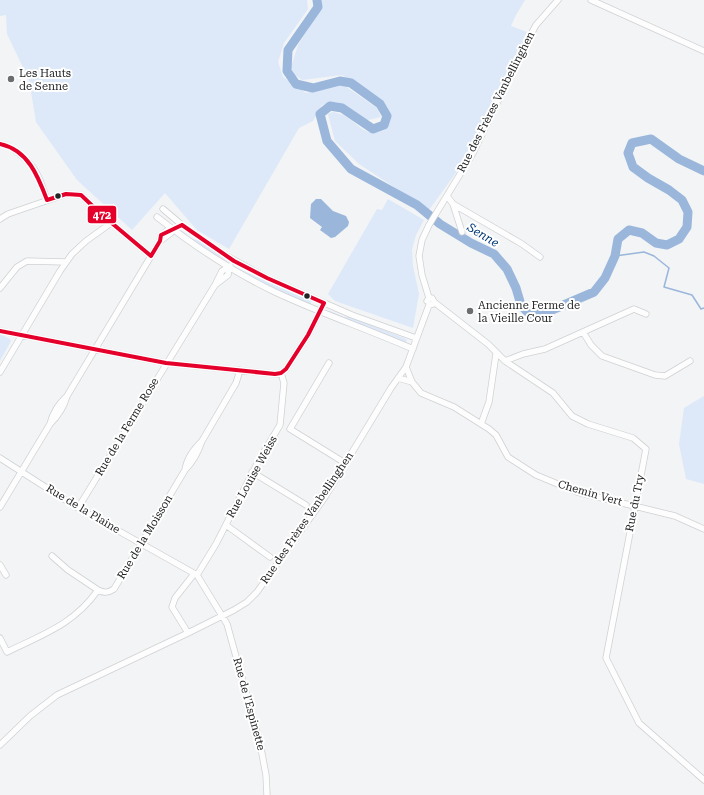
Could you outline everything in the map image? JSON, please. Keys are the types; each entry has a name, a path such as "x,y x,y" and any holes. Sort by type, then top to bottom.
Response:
{"street":[{"name":"Rue des Frères Vanbellinghen","path":"0,745 30,716 57,696 188,634 247,602 257,592 325,497 406,367 431,302 422,275 420,256 422,240 429,225 476,146 536,25 558,0"},
{"path":"591,0 602,2 704,51"},
{"path":"0,144 10,146 16,150 36,172 47,200"},
{"path":"0,219 8,214 66,194 81,196 151,256"},
{"path":"447,196 453,204 462,232"},
{"path":"453,204 522,244 540,257"},
{"path":"163,209 182,225 234,261 267,278 352,315 416,338"},
{"path":"157,217 229,268 275,292 413,349"},
{"path":"0,372 66,262 86,241 111,223"},
{"path":"0,507 50,424 53,413 66,396 160,241 171,233 173,229 182,225"},
{"path":"0,288 17,267 27,261 66,262"},
{"name":"Rue de la Ferme Rose","path":"78,508 215,285 222,271 229,268 234,261"},
{"name":"Rue du Try","path":"431,302 488,344 505,362 554,393 572,416 588,424 633,438 646,449 606,658 639,723 704,780"},
{"path":"0,331 166,363 275,374 281,373 286,369 308,335 324,303"},
{"path":"505,362 523,354 544,349 634,309 646,314"},
{"path":"583,332 591,345 602,356 655,375 665,376 690,361"},
{"path":"481,424 489,402 496,354"},
{"path":"329,363 290,430 345,463"},
{"name":"Chemin Vert","path":"406,367 412,382 422,393 454,407 481,424 496,435 508,457 536,475 577,492 675,516 704,529"},
{"name":"Rue de la Moisson","path":"98,590 105,593 114,589 185,470 187,462 194,449 202,441 236,383 240,370"},
{"name":"Rue Louise Weiss","path":"188,634 172,607 175,598 196,574 226,525 252,472 280,425 284,383 281,373"},
{"name":"Chemin Vert","path":"398,378 412,382"},
{"name":"Rue de la Plaine","path":"0,458 78,508 196,574"},
{"path":"252,472 306,505"},
{"path":"226,525 270,557"},
{"path":"0,638 7,652 56,628 70,620 81,610 98,590 68,570 52,556"},
{"path":"0,565 6,575"},
{"name":"Rue de l'Espinette","path":"196,574 227,624 260,743 266,775 267,795"}],"shaded area":[{"path":"0,0 307,0 308,9 284,43 278,62 283,77 306,93 342,84 377,108 381,117 364,121 336,102 322,105 313,121 299,128 229,249 197,230 165,193 132,230 77,180 36,122 29,80 7,34 6,15 0,16"},
{"path":"322,0 525,0 511,26 527,32 458,170 429,210 359,164 335,141 328,114 333,112 344,115 367,131 378,132 385,130 388,123 388,108 342,75 302,80 295,75 291,67 298,45 321,9"},
{"path":"388,199 424,220 416,235 412,249 413,266 419,294 413,328 335,301 328,294 377,209 382,210"},
{"path":"181,230 191,238 199,241 228,263 225,264 179,231"},
{"path":"235,267 311,301 311,304 262,283"},
{"path":"330,311 344,317 351,317 406,339 407,341 405,343 328,312"},
{"path":"0,334 11,341 0,361"},
{"path":"704,396 704,484 686,479 679,444 684,408"}],"water":[{"path":"316,199 321,199 333,211 346,216 349,222 348,226 335,237 331,238 320,230 322,227 310,218 311,204"}],"waterway":[{"name":"Senne","path":"317,0 318,7 288,50 287,71 296,84 313,88 340,81 351,83 380,104 387,116 384,125 373,129 342,108 330,106 320,114 327,141 351,169 417,205 440,224 471,243 494,254 507,269 516,288 521,305 529,314 545,313 594,292 605,278 615,256 618,239 629,230 642,233 656,243 667,245 679,239 687,227 688,212 682,200 633,167 628,153 632,143 651,139 679,159 704,171"},
{"path":"615,256 644,252 654,256 669,268 664,287 692,295 701,309 704,308"}],"transit line":[{"name":"472","path":"0,144 10,147 18,152 31,165 36,173 47,200"},
{"name":"472","path":"47,200 66,194 81,195 151,256"},
{"name":"472","path":"182,225 234,261 267,278 324,303"},
{"name":"472","path":"151,256 160,241 161,235 182,225"},
{"name":"472","path":"0,331 166,363 275,374 281,373 286,369 308,335 324,303"}],"place":[{"name":"Les Hauts de Senne","path":"11,79"},
{"name":"Ancienne Ferme de la Vieille Cour","path":"470,311"}]}
